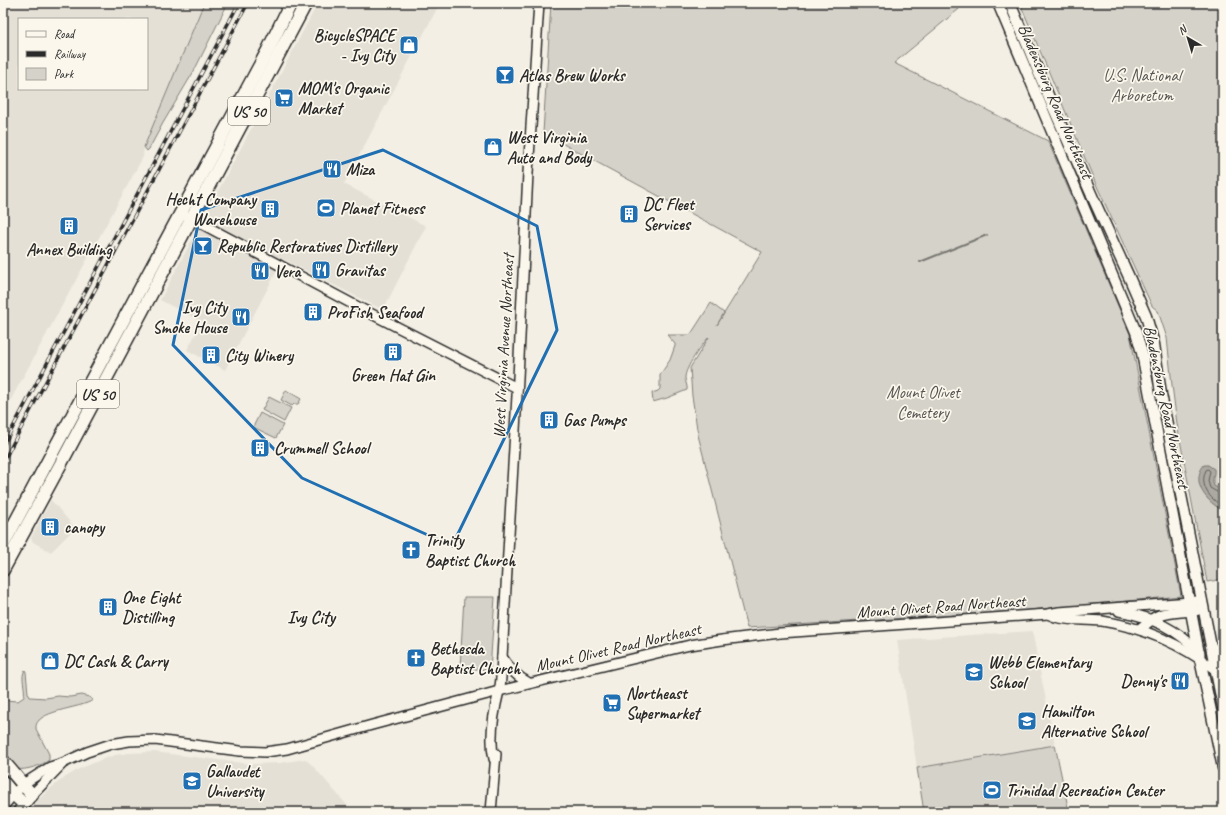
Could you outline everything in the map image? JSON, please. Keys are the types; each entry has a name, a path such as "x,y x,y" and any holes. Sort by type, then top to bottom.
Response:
{"highway":[{"name":"US 50","path":"3,570 186,215 291,3"},
{"name":"US 50","path":"3,545 186,215 306,3"},
{"path":"3,761 23,785 25,804"},
{"path":"3,782 13,794 25,804"}],"main road":[{"name":"West Virginia Avenue Northeast","path":"491,812 494,759 497,748 501,698 499,691 539,3"},
{"name":"Bladensburg Road Northeast","path":"998,3 1136,332 1223,768"},
{"name":"Bladensburg Road Northeast","path":"1010,3 1050,100 1129,277 1150,328 1154,344 1161,394 1202,605 1219,673 1223,707"},
{"path":"1040,105 1050,100"},
{"path":"186,215 360,308 517,388"},
{"path":"1167,485 1179,483"},
{"path":"1173,514 1185,512"},
{"path":"1140,629 1159,615 1202,605"},
{"name":"Mount Olivet Road Northeast","path":"3,806 23,785 50,767 103,746 120,742 163,740 240,750 265,752 287,750 372,725 529,683 683,647 722,640 805,631 1059,612 1106,609 1191,607"},
{"name":"Mount Olivet Road Northeast","path":"1106,609 1130,613 1151,620 1175,631 1186,639 1219,673"},
{"name":"Mount Olivet Road Northeast","path":"1048,614 1059,618 1100,620 1140,629 1200,655"},
{"path":"1211,645 1223,661"},
{"path":"502,657 513,672 529,683"},
{"name":"Mount Olivet Road Northeast","path":"25,804 63,763"}],"highlighted area":[{"path":"383,150 537,226 557,330 452,546 302,478 173,345 201,210"}],"shaded area":[{"path":"3,3 204,3 144,147 143,157 3,414"},
{"path":"318,3 440,3 344,184 426,226 383,310 283,259 225,370 187,350 202,322 160,300"},
{"path":"51,500 75,528 51,552 33,542 31,538"},
{"path":"1032,631 1055,745 917,768 897,640"},
{"name":"Gallaudet University","path":"154,752 251,764 280,763 305,759 353,812 27,812 32,805 51,788 79,769 115,755"}],"green space":[{"path":"204,3 228,3 194,71 147,151 144,147"},
{"name":"Mount Olivet Cemetery","path":"551,3 958,3 959,9 894,63 1048,141 1130,334 1181,596 1018,611 747,628 698,435 692,396 690,368 709,337 694,356 688,368 685,378 687,390 653,402 652,393 660,389 660,375 670,360 675,346 667,335 691,334 711,303 724,313 717,325 762,252 543,133"},
{"name":"U.S. National Arboretum","path":"1024,3 1223,3 1223,579 1207,582 1177,424 1167,338 1158,311 1152,306 1095,182 1022,8"},
{"path":"286,390 301,399 298,404 294,404 292,406 281,400"},
{"path":"269,397 291,408 284,422 262,410"},
{"path":"260,413 283,425 276,438 253,427"},
{"path":"464,597 495,597 490,670 460,668"},
{"path":"25,670 28,693 30,697 46,698 82,695 93,700 42,718 37,723 36,729 49,754 49,760 34,767 17,769 3,755 3,700 18,701 24,697 23,676"},
{"name":"Trinidad Recreation Center","path":"1055,745 1069,812 924,812 917,768"}],"water":[{"path":"1204,465 1208,465 1214,469 1214,486 1218,488 1223,486 1223,510 1211,502 1202,491 1199,478 1200,472"}],"waterway":[{"path":"920,262 987,235"}],"railway":[{"path":"3,446 239,3"},
{"path":"3,462 248,3"}],"place":[{"name":"BicycleSPACE - Ivy City","path":"409,45"},
{"name":"Atlas Brew Works","path":"505,75"},
{"name":"MOM's Organic Market","path":"284,98"},
{"name":"West Virginia Auto and Body","path":"493,147"},
{"name":"Miza","path":"332,169"},
{"name":"Planet Fitness","path":"326,208"},
{"name":"Hecht Company Warehouse","path":"270,209"},
{"name":"DC Fleet Services","path":"629,214"},
{"name":"Annex Building","path":"69,226"},
{"name":"Republic Restoratives Distillery","path":"203,246"},
{"name":"Gravitas","path":"321,270"},
{"name":"Vera","path":"260,271"},
{"name":"ProFish Seafood","path":"313,312"},
{"name":"Ivy City Smoke House","path":"241,317"},
{"name":"Green Hat Gin","path":"393,352"},
{"name":"City Winery","path":"211,355"},
{"name":"Gas Pumps","path":"549,420"},
{"name":"Crummell School","path":"260,448"},
{"name":"canopy","path":"50,527"},
{"name":"Trinity Baptist Church","path":"411,550"},
{"name":"One Eight Distilling","path":"108,607"},
{"name":"Bethesda Baptist Church","path":"416,658"},
{"name":"DC Cash & Carry","path":"50,661"},
{"name":"Webb Elementary School","path":"974,672"},
{"name":"Denny's","path":"1180,681"},
{"name":"Northeast Supermarket","path":"612,703"},
{"name":"Hamilton Alternative School","path":"1027,721"},
{"name":"Gallaudet University","path":"192,781"},
{"name":"Trinidad Recreation Center","path":"992,790"}],"district":[{"name":"Ivy City","path":"311,617"}]}
